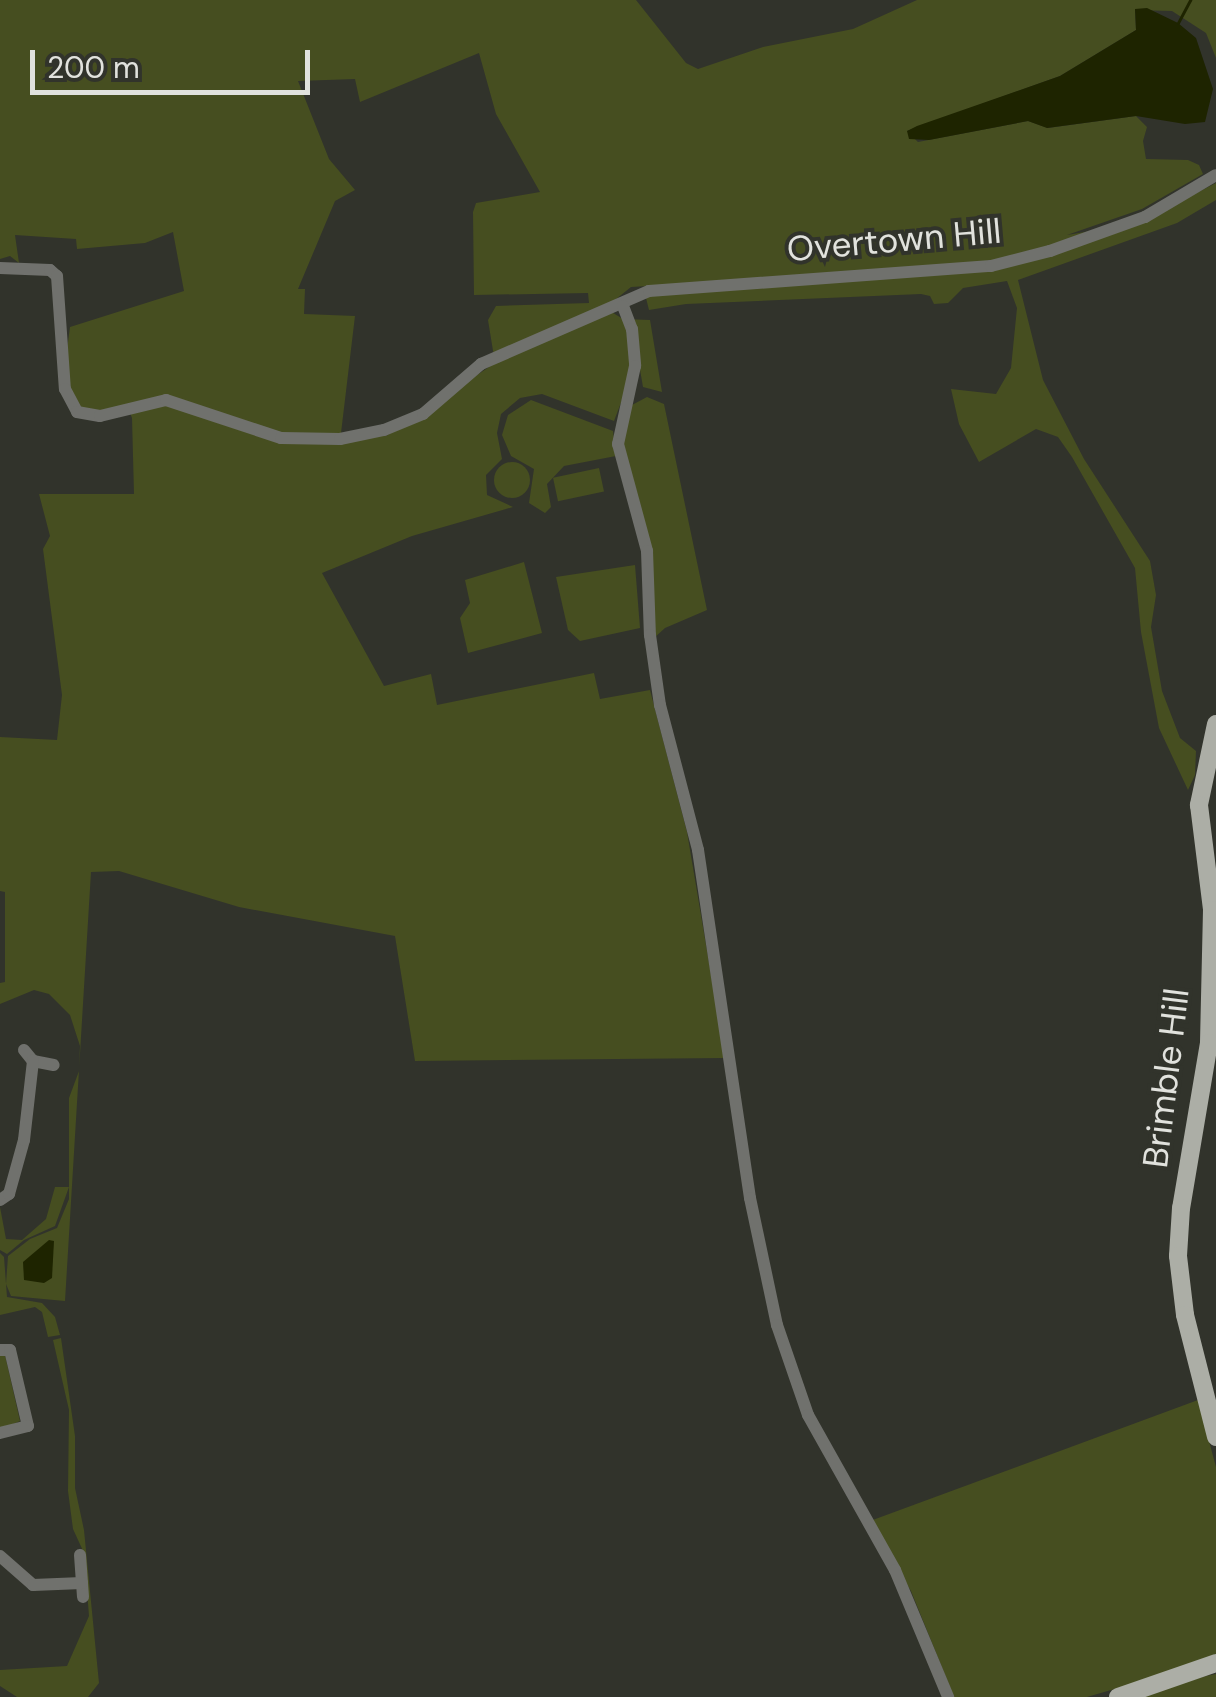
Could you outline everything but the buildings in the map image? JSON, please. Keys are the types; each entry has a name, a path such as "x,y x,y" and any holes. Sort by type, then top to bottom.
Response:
{"main road":[{"name":"Brimble Hill","path":"1216,724 1199,805 1212,910 1208,1043 1181,1208 1178,1256 1185,1315 1216,1438"},
{"path":"1118,1697 1216,1663"}],"street":[{"name":"Overtown Hill","path":"0,268 50,270 57,276 66,390 78,412 100,416 166,400 294,440 357,436 431,410 489,360 624,306 654,290 991,266 1050,251 1145,217 1216,175"},
{"path":"624,306 631,323 635,366 618,444 646,551 650,636 660,705 698,850 750,1198 777,1326 808,1414 895,1570 948,1697"},
{"path":"0,1200 9,1194 24,1140 28,1055 54,1066"},
{"path":"0,1350 10,1350 28,1426 0,1433"},
{"path":"0,1556 33,1585 82,1590 80,1555"}],"shaded area":[{"path":"0,0 636,0 686,63 698,69 763,47 853,29 917,0 1216,0 1216,58 1206,33 1172,11 1135,10 1136,30 1060,76 907,131 918,142 1028,121 1048,128 1136,116 1147,127 1143,141 1146,159 1188,160 1199,165 1203,174 1142,209 1067,235 1138,223 1216,183 1216,200 1177,223 1018,280 1043,380 1084,459 1150,561 1156,595 1151,627 1162,691 1180,738 1196,751 1195,775 1188,790 1159,728 1141,632 1135,568 1072,457 1058,437 1036,429 979,462 959,424 951,389 996,394 1011,368 1017,308 1007,281 963,288 948,303 934,304 930,296 921,294 686,304 649,310 646,298 665,285 631,287 605,308 623,319 650,320 662,392 643,387 638,358 614,421 542,394 520,398 501,414 497,433 502,459 486,475 487,495 513,507 412,536 322,573 384,686 431,674 437,705 594,673 600,699 650,690 687,832 725,1058 415,1061 395,936 239,907 119,871 91,872 79,1068 80,1046 70,1015 49,994 34,990 0,1004 0,983 5,982 5,892 0,891 0,737 57,740 62,695 43,549 50,536 39,494 134,494 130,413 89,413 70,399 66,357 70,327 184,291 173,232 145,243 77,249 76,239 15,235 19,263 10,256 0,259","holes":["479,53 496,114 540,192 476,203 474,295 588,293 589,303 496,306 488,320 495,363 386,436 341,433 355,316 304,314 305,289 298,289 335,201 355,190 329,159 298,81 355,79 360,102"]},
{"path":"1147,8 1178,23 1196,38 1213,89 1205,122 1185,124 1136,116 1047,128 1028,121 929,140 909,139 907,131 917,126 1060,76 1136,30 1135,9"},
{"path":"647,397 664,404 707,610 665,628 654,638 651,564 621,438 632,405"},
{"path":"531,400 613,431 616,456 564,466 547,484 551,507 545,513 529,503 534,469 511,456 502,435 508,415"},
{"path":"512,462 525,467 530,480 525,493 512,498 499,493 494,480 499,467"},
{"path":"599,468 604,491 558,501 553,478"},
{"path":"524,562 542,633 468,653 460,618 470,603 465,580"},
{"path":"635,565 640,628 580,641 568,630 556,577"},
{"path":"79,1071 65,1301 11,1296 6,1284 8,1256 30,1239 57,1228 69,1199 69,1098"},
{"path":"55,1187 69,1187 55,1226 24,1240 7,1254 0,1250 0,1207 6,1239 22,1240 46,1219"},
{"path":"49,1240 54,1241 52,1278 44,1283 24,1280 23,1262"},
{"path":"0,1253 4,1257 7,1297 42,1303 55,1317 60,1335 48,1337 42,1312 35,1307 0,1315"},
{"path":"61,1338 75,1436 75,1488 84,1530 99,1683 88,1697 17,1697 0,1686 0,1670 67,1666 89,1616 84,1553 73,1529 68,1491 69,1410 53,1340"},
{"path":"0,1354 5,1355 20,1421 0,1430"},
{"path":"1198,1400 1216,1467 1216,1654 1180,1670 1087,1697 954,1697 911,1591 870,1521"},
{"path":"1216,1674 1216,1697 1135,1697 1206,1676"}],"waterway":[{"path":"1178,23 1190,0"}]}
